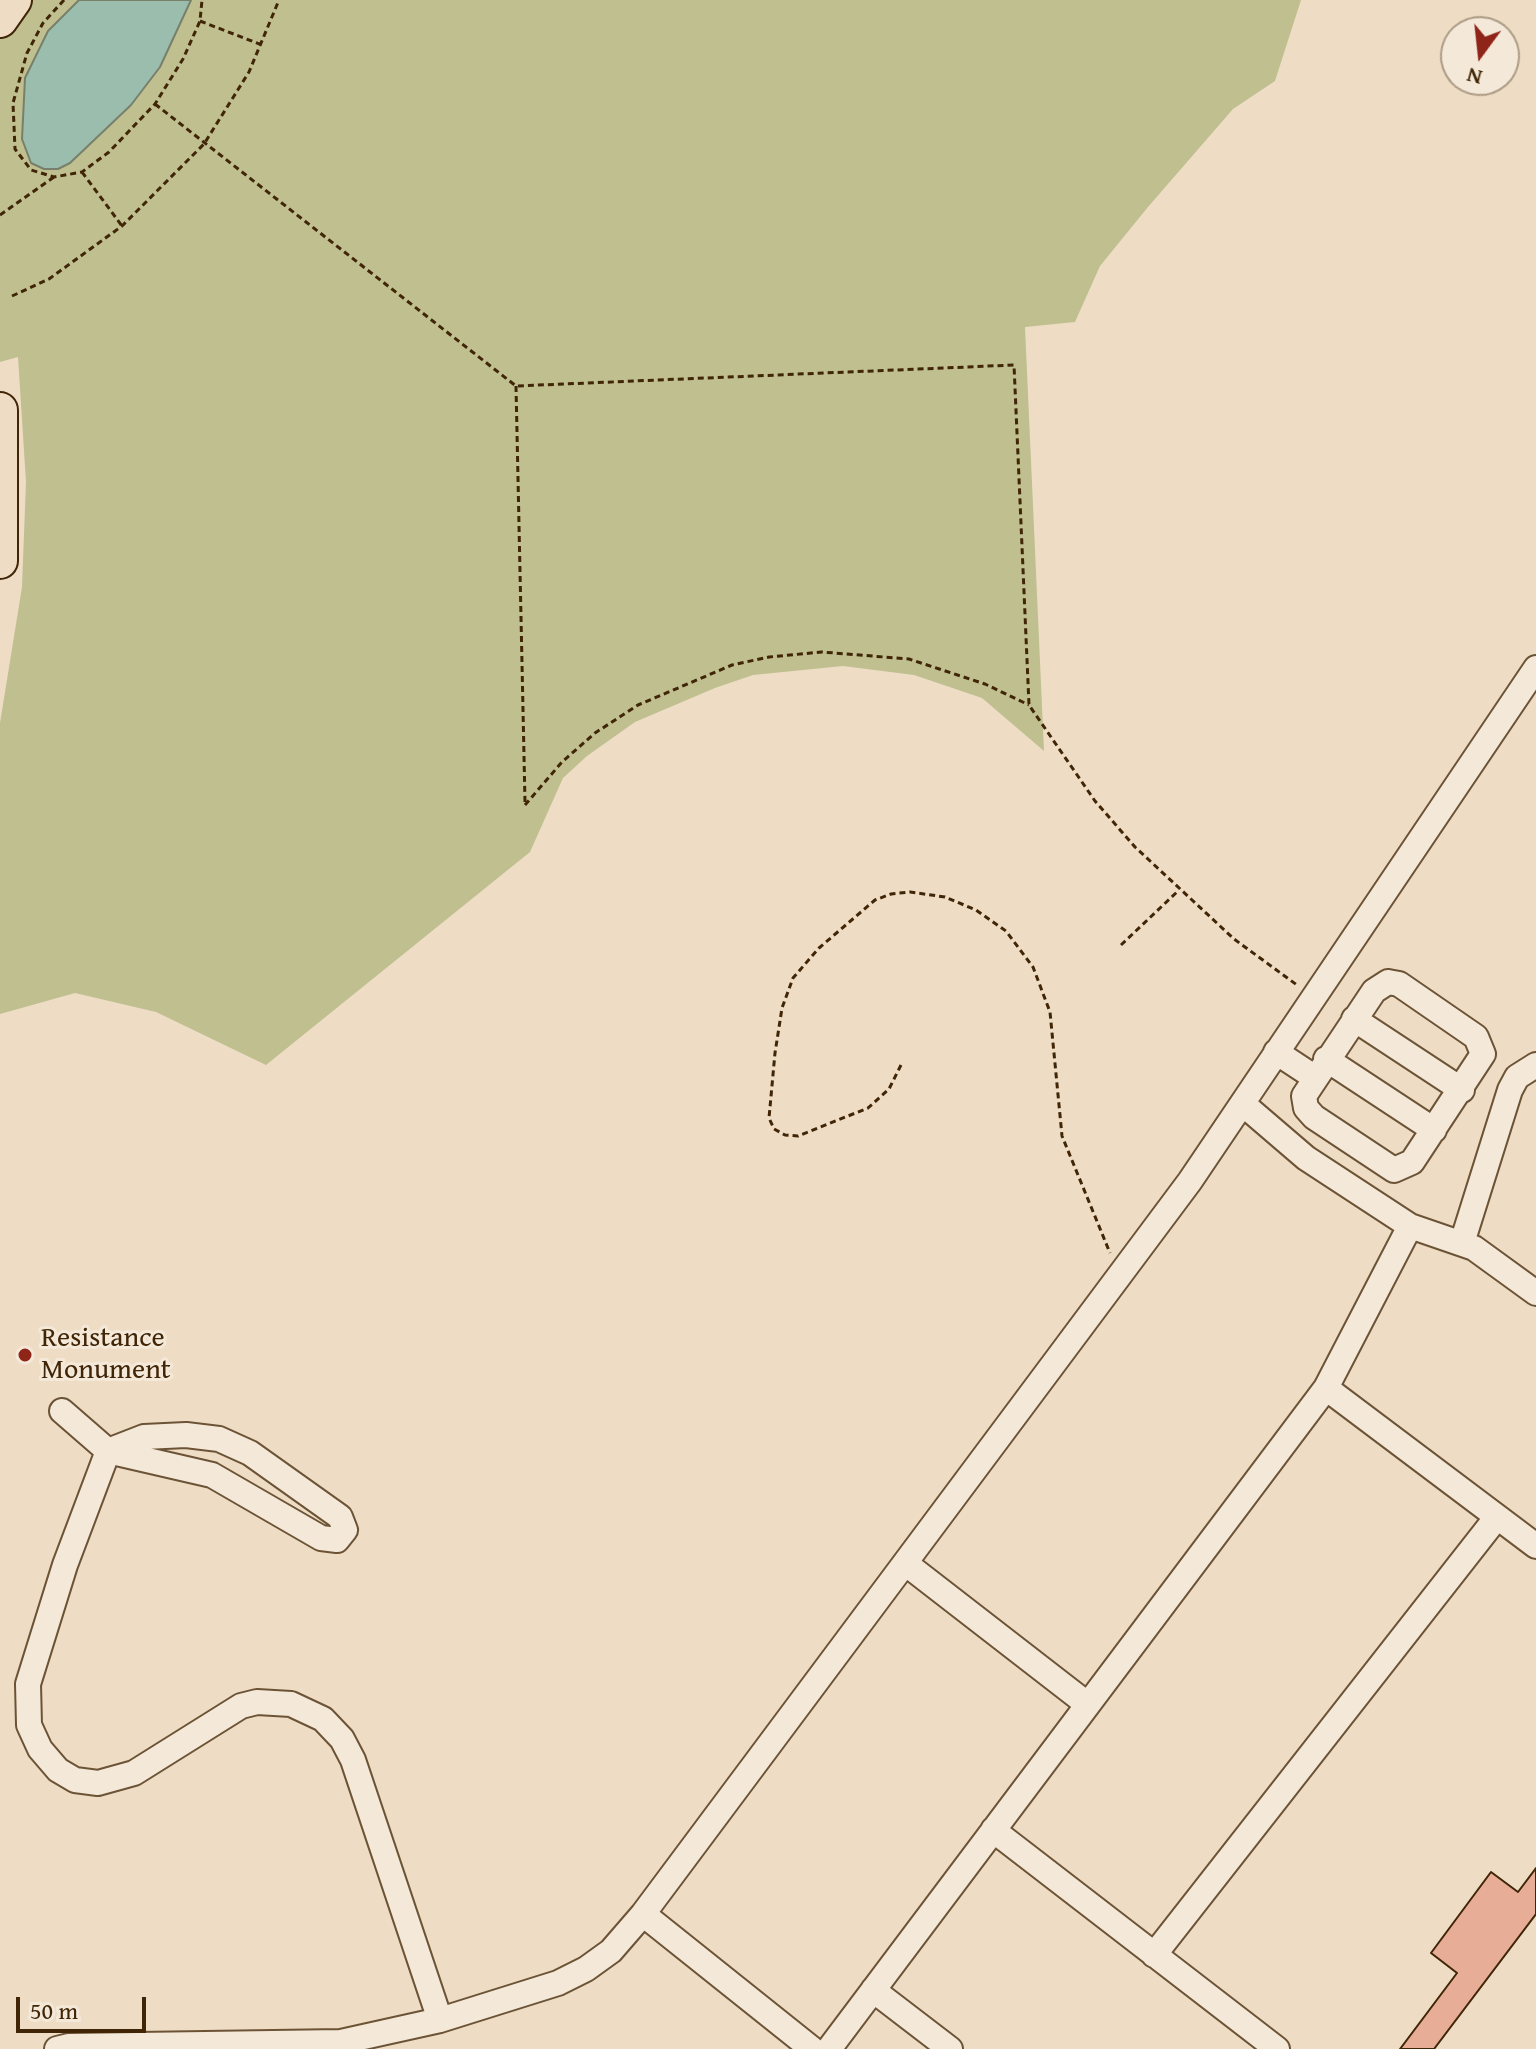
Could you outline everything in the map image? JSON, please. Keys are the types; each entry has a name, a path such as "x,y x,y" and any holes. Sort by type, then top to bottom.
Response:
{"highway":[{"path":"0,20 14,0"},
{"path":"0,410 0,561"}],"street":[{"path":"57,2049 69,2046 341,2042 440,2020 558,1983 586,1969 611,1951 643,1914 905,1563 1243,1104 1536,668"},
{"path":"1393,982 1480,1042 1481,1061 1407,1167 1388,1168 1310,1113 1304,1096 1354,1019 1382,983 1393,982"},
{"path":"1354,1019 1462,1090"},
{"path":"1276,1052 1320,1068 1434,1130"},
{"path":"1462,1243 1510,1090 1517,1077 1536,1065"},
{"path":"1243,1104 1306,1158 1410,1226 1462,1243 1488,1257 1536,1293"},
{"path":"829,2049 1326,1388 1410,1226"},
{"path":"1326,1388 1536,1546"},
{"path":"62,1411 108,1451 212,1475 321,1538 332,1541 343,1535 344,1524 340,1517 250,1453 219,1439 186,1435 144,1437 108,1451 65,1565 28,1684 29,1725 40,1749 58,1770 75,1780 98,1783 134,1773 241,1706 257,1702 291,1704 323,1719 342,1739 353,1760 440,2020"},
{"path":"1154,1955 1497,1517"},
{"path":"905,1563 1087,1704"},
{"path":"993,1830 1277,2049"},
{"path":"643,1914 812,2049"},
{"path":"873,1990 950,2049"}],"path":[{"path":"54,177 31,170 15,149 13,103 27,53 43,23 64,0"},
{"path":"0,215 54,177 82,172 109,152 155,104 183,59 200,21 202,0"},
{"path":"12,296 49,279 122,226 204,144 230,106 262,45 279,0"},
{"path":"200,21 262,45"},
{"path":"155,104 516,386 1014,365 1029,705"},
{"path":"82,172 122,226"},
{"path":"516,386 525,805 584,742 638,705 732,665 769,657 822,652 909,659 985,684 1029,705 1095,801 1178,891 1234,939 1313,997"},
{"path":"1121,945 1178,891"},
{"path":"901,1065 889,1089 868,1108 798,1136 785,1135 774,1129 769,1118 782,1008 793,978 819,948 875,900 910,892 945,897 976,910 1006,931 1033,967 1050,1012 1062,1136 1119,1275"}],"green space":[{"path":"0,0 1301,0 1275,81 1233,109 1148,207 1100,266 1075,322 1025,327 1044,751 982,698 914,675 843,666 753,675 715,688 635,722 587,756 563,778 530,852 266,1065 156,1012 75,993 0,1014 0,723 22,587 26,482 18,357 0,362"}],"shaded area":[{"path":"79,0 191,0 160,67 131,105 70,163 58,169 44,169 31,163 22,139 25,78 48,31"}],"building":[{"path":"1536,1868 1536,1914 1434,2049 1400,2049 1457,1973 1431,1953 1491,1872 1518,1892"}],"place":[{"name":"Resistance Monument","path":"25,1355"}]}
